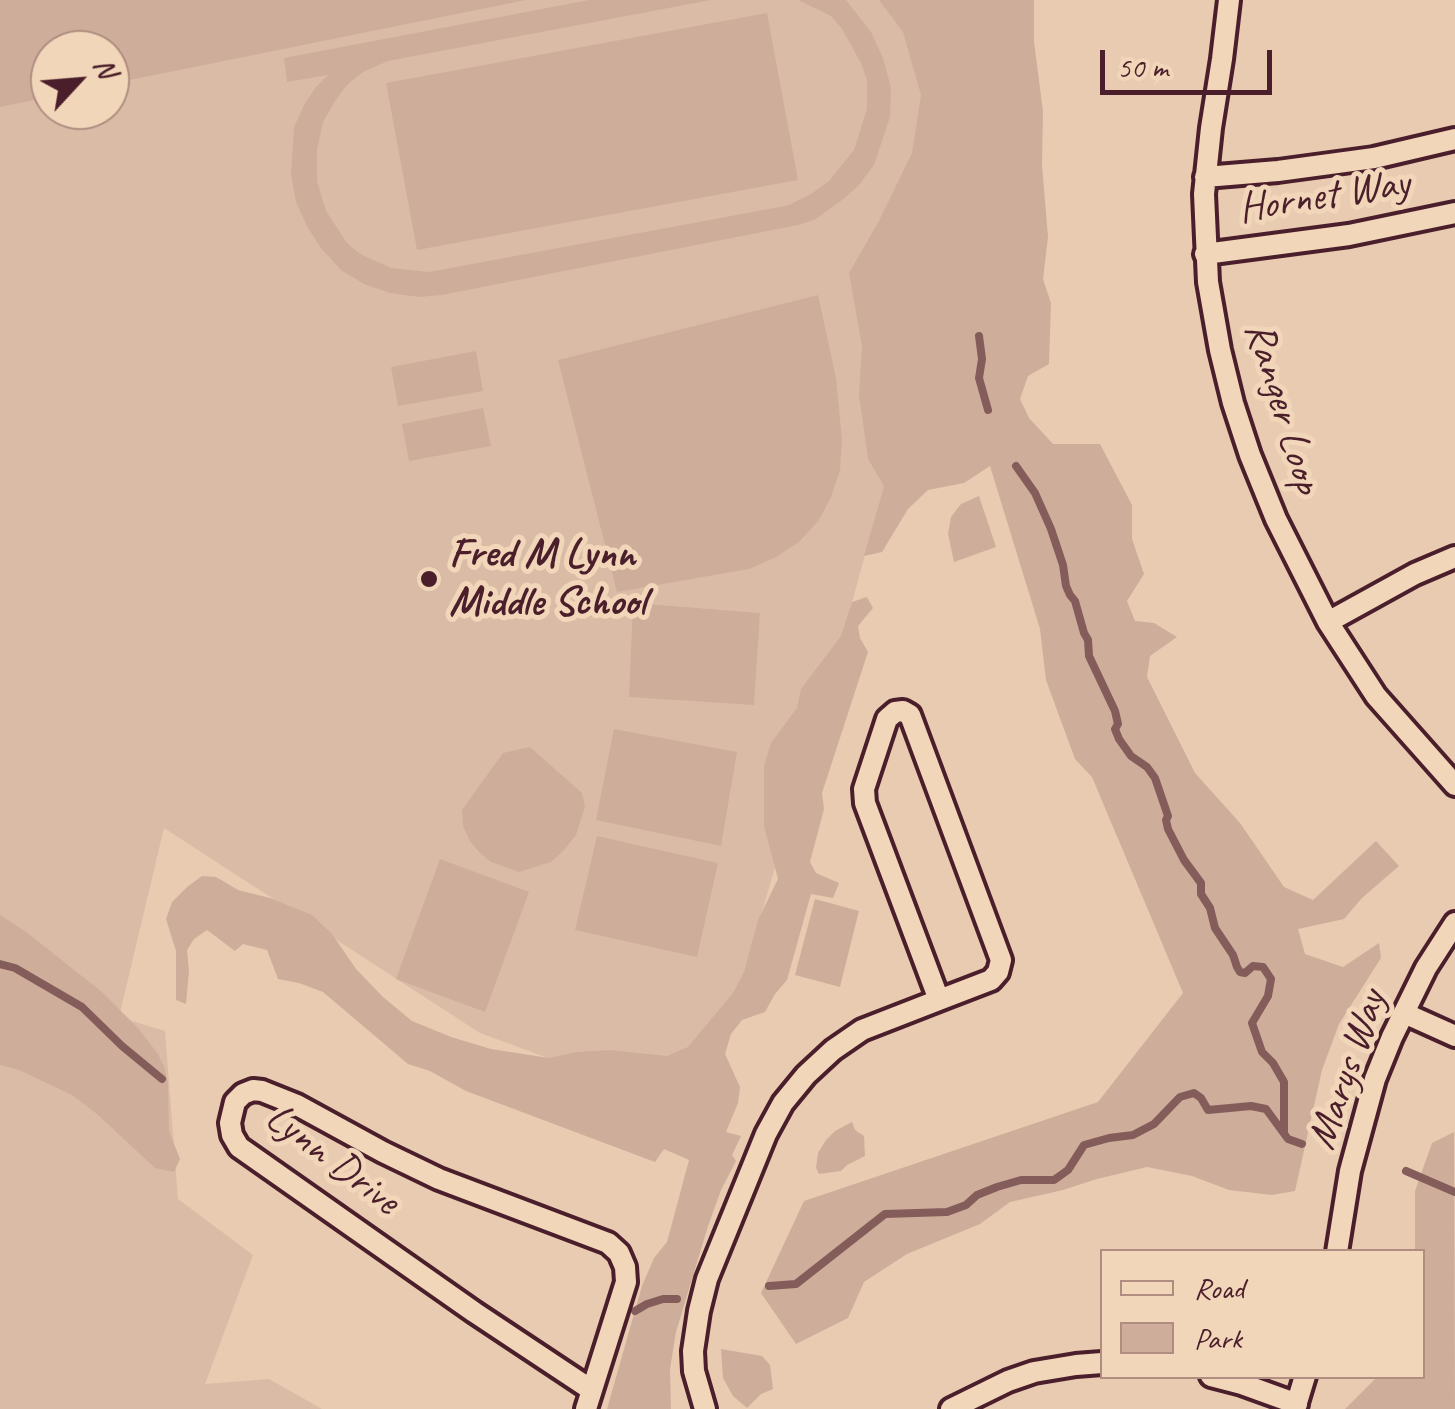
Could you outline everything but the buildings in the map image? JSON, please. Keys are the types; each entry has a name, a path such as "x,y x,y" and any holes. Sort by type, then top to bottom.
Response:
{"street":[{"name":"Ranger Loop","path":"1229,0 1205,177 1205,254 1233,403 1276,519 1328,622 1376,696 1455,785"},
{"name":"Hornet Way","path":"1205,177 1374,158 1455,139"},
{"name":"Hornet Way","path":"1205,254 1349,234 1455,213"},
{"path":"1328,622 1415,574 1455,558"},
{"path":"705,1409 694,1371 694,1351 707,1279 758,1152 784,1103 806,1075 848,1040 875,1024 939,1000 990,980 998,972 1001,960 910,715 895,712 888,719 864,789 865,803 939,1000"},
{"name":"Marys Way","path":"1338,1249 1350,1171 1375,1079 1426,968 1455,923"},
{"path":"1404,1013 1455,1036"},
{"name":"Lynn Drive","path":"262,1091 297,1105 439,1179 608,1243 625,1267 625,1284 588,1399 474,1312 240,1147 230,1123 235,1102 243,1094 262,1091"},
{"path":"951,1409 1034,1372 1100,1363"},
{"path":"1223,1379 1296,1406 1304,1379"}],"shaded area":[{"name":"Fred M Lynn Middle School","path":"0,0 948,0 1003,56 852,602 703,1115 480,1033 164,828 119,1017 165,1031 178,1199 253,1255 205,1384 269,1379 322,1409 0,1409"}],"green space":[{"path":"0,0 526,0 130,80 130,30 30,30 30,101 0,107"},
{"path":"589,0 711,0 388,61 363,72 335,101 323,122 317,150 317,181 326,211 347,243 360,254 391,268 429,272 789,205 811,194 829,181 854,150 867,109 867,80 842,29 831,16 798,0 846,0 871,32 883,58 891,88 890,117 874,165 842,200 814,220 798,225 442,295 390,293 341,270 308,228 296,202 291,174 294,127 304,105 328,75 287,82 284,58"},
{"path":"879,0 1034,0 1048,237 1043,279 1051,303 1049,364 1028,376 1020,399 1029,418 1053,444 1100,444 1132,505 1132,539 1144,574 1127,601 1135,621 1154,623 1177,637 1150,656 1147,677 1195,773 1240,823 1284,887 1313,900 1376,841 1399,866 1344,919 1298,929 1305,954 1343,967 1379,943 1381,958 1339,1024 1322,1070 1295,1191 1272,1195 1229,1190 1192,1176 1147,1167 1010,1202 980,1224 907,1254 864,1282 848,1318 796,1344 761,1293 804,1201 1098,1102 1183,993 1092,777 1075,759 1046,680 1040,629 990,466 964,483 928,490 908,509 882,552 864,556 884,486 868,459 859,395 862,346 849,273 912,153 921,95 903,32"},
{"path":"767,13 798,180 417,250 386,83"},
{"path":"818,295 836,378 842,440 840,470 819,520 799,542 749,569 617,592 558,360"},
{"path":"476,351 483,391 398,406 391,367"},
{"path":"483,408 491,446 409,461 402,424"},
{"path":"979,496 996,547 954,562 948,534 951,517 961,504"},
{"path":"867,597 873,608 858,626 868,652 822,793 824,809 810,862 816,873 839,883 833,898 811,894 787,980 765,1012 742,1020 731,1034 725,1054 740,1087 726,1132 741,1136 732,1155 736,1161 708,1226 676,1332 670,1369 671,1409 607,1409 642,1286 654,1258 667,1242 689,1160 664,1149 655,1162 466,1091 408,1064 323,992 278,979 267,950 243,944 235,951 207,930 187,950 186,1004 176,1000 176,951 166,919 172,902 187,887 202,876 216,877 238,890 312,915 383,997 412,1021 451,1037 491,1049 549,1058 611,1050 667,1056 688,1047 733,993 744,972 758,920 778,879 764,826 764,766 771,743 797,708 801,689 841,636 852,602"},
{"path":"633,603 760,613 754,705 629,697"},
{"path":"614,729 737,752 721,846 596,820"},
{"path":"530,747 582,793 585,806 576,835 564,850 551,862 519,872 491,862 479,852 463,826 462,810 503,753"},
{"path":"597,836 718,863 697,957 575,930"},
{"path":"440,859 529,892 485,1012 396,979"},
{"path":"815,899 859,911 840,987 795,975"},
{"path":"0,915 102,992 158,1054 168,1084 169,1131 180,1159 174,1172 155,1168 72,1095 0,1065"},
{"path":"852,1122 864,1136 865,1156 841,1171 819,1174 818,1153 826,1140"},
{"path":"1454,1132 1455,1409 1345,1409 1375,1379 1425,1379 1425,1249 1415,1249 1415,1191 1432,1143"},
{"path":"721,1349 762,1356 770,1365 773,1389 761,1394 747,1408 733,1396 723,1378"}],"waterway":[{"path":"979,336 979,378 988,410"},
{"path":"1016,466 1035,493 1051,529 1066,586 1088,640 1089,656 1115,711 1119,739 1155,778 1168,816 1168,829 1201,883 1201,894 1215,928 1240,972 1245,973 1253,966 1263,967 1271,979 1268,996 1252,1023 1262,1052 1284,1082 1284,1132"},
{"path":"0,964 15,968 82,1007 162,1079"},
{"path":"769,1286 796,1284 885,1214 947,1212 997,1187 1021,1180 1054,1180 1068,1170 1084,1145 1133,1135 1154,1124 1180,1097 1194,1093 1208,1110 1251,1106 1266,1109 1288,1139 1302,1144"},
{"path":"1406,1171 1455,1192"},
{"path":"635,1311 663,1299 677,1299"}],"place":[{"name":"Fred M Lynn Middle School","path":"429,579"}]}
